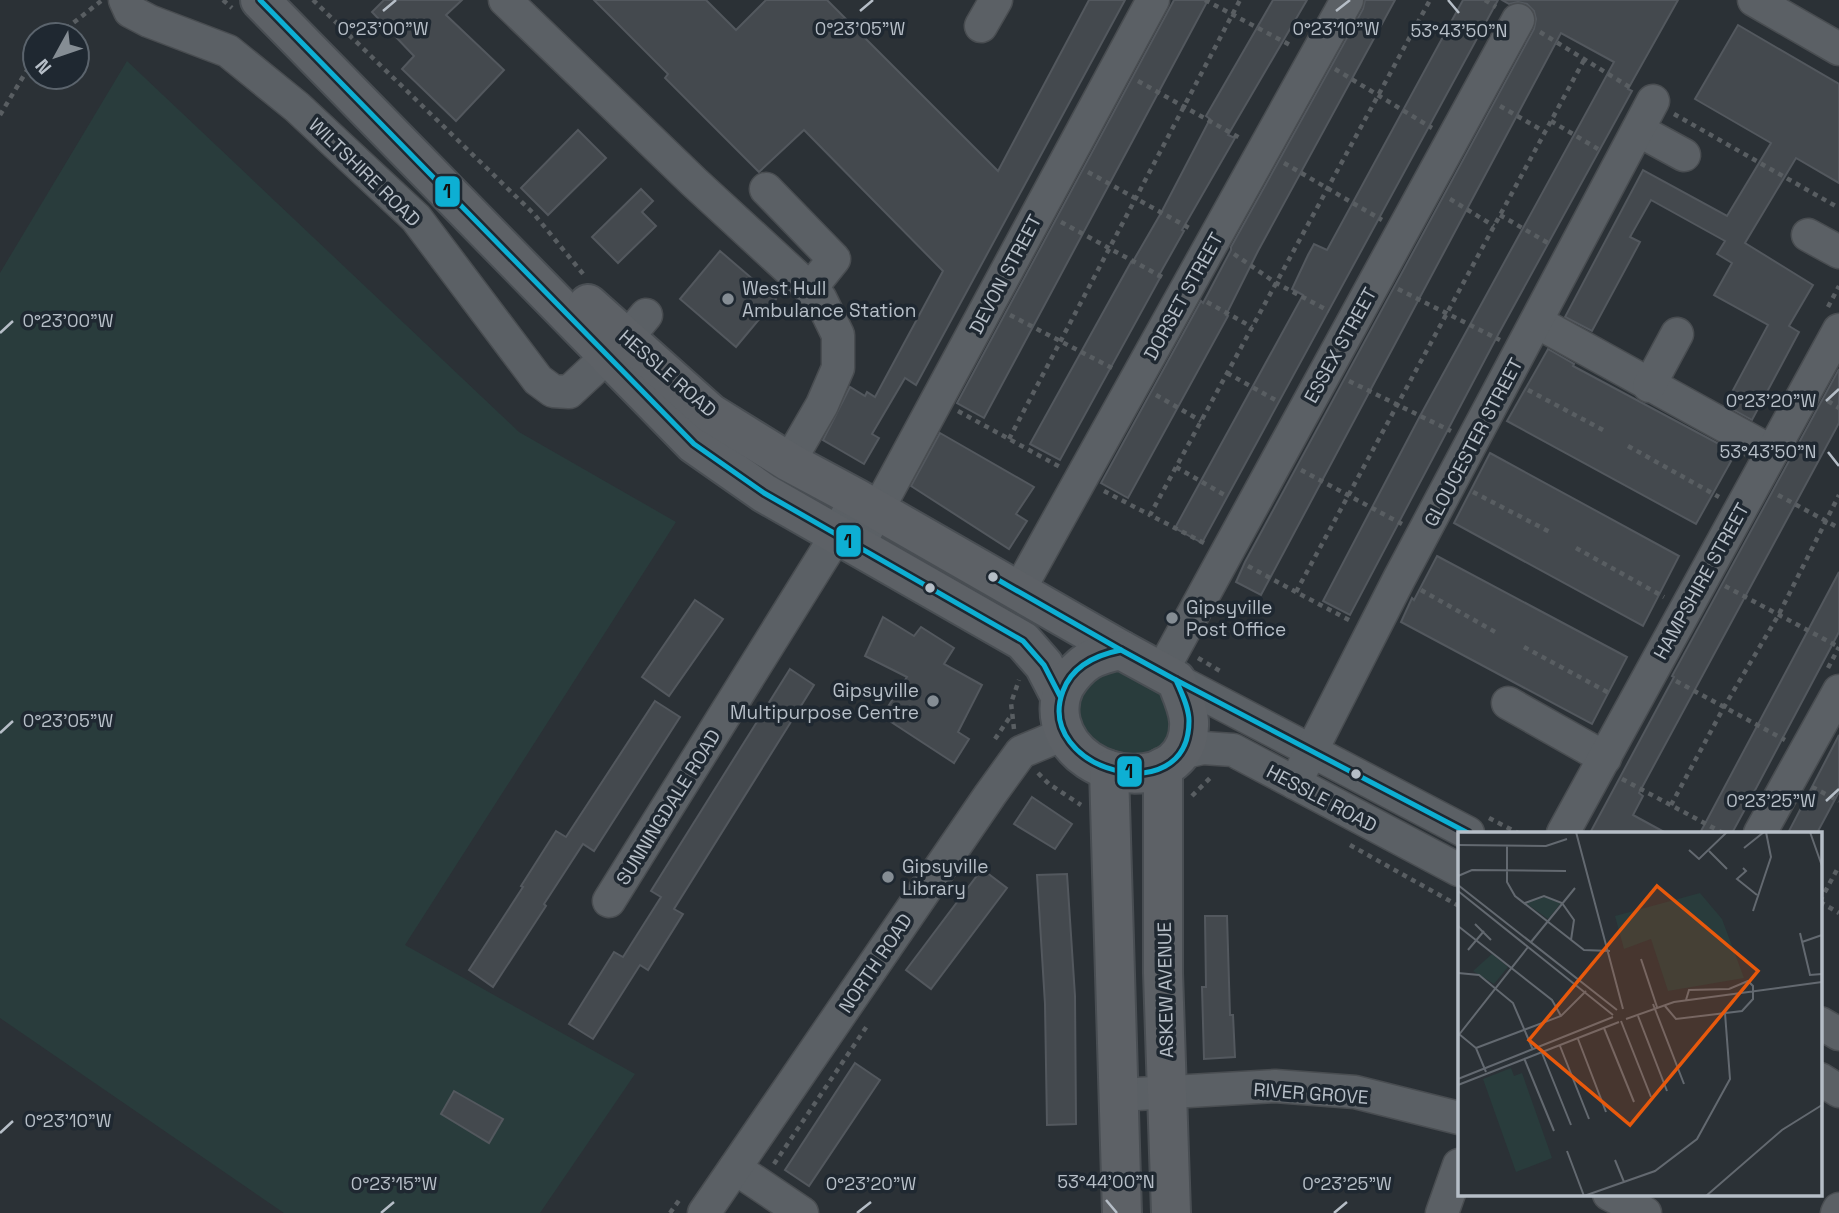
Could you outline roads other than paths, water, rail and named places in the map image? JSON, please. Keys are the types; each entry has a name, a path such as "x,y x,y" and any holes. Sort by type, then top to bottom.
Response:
{"main road":[{"name":"HESSLE ROAD","path":"288,6 576,292 710,413 789,462 1121,650"},
{"name":"HESSLE ROAD","path":"627,336 694,444 764,493 1023,641 1044,665 1060,696"},
{"path":"1121,650 1169,676 1185,704 1189,722 1187,738 1172,760 1149,773 1130,774 1109,770 1085,758 1064,734 1059,714 1060,696 1072,674 1098,654 1121,650"},
{"name":"ASKEW AVENUE","path":"1171,1213 1163,973 1172,760"},
{"path":"1109,770 1122,1213"}],"street":[{"name":"WILTSHIRE ROAD","path":"125,0 130,11 149,21 228,51 297,107 416,218 538,380 553,391 569,392 627,336"},
{"path":"505,0 715,218 820,298 838,335 838,368 822,405 789,462"},
{"name":"DEVON STREET","path":"867,504 1153,0"},
{"name":"DORSET STREET","path":"1018,592 1347,0"},
{"path":"1754,0 1839,49"},
{"name":"ESSEX STREET","path":"1169,676 1518,19"},
{"name":"GLOUCESTER STREET","path":"1294,783 1399,579 1653,101"},
{"path":"1638,130 1684,155"},
{"path":"766,189 834,259 810,289"},
{"path":"1808,235 1839,252"},
{"path":"1537,322 1772,452"},
{"name":"HAMPSHIRE STREET","path":"1564,832 1607,765 1633,706 1839,330"},
{"path":"1649,386 1678,334"},
{"name":"SUNNINGDALE ROAD","path":"609,901 846,542 867,504"},
{"name":"HESSLE ROAD","path":"1169,676 1466,832"},
{"path":"1761,832 1839,691"},
{"path":"1508,703 1607,765"},
{"name":"NORTH ROAD","path":"704,1213 1021,752 1064,734"},
{"name":"HESSLE ROAD","path":"1172,760 1203,748 1233,750 1458,869"},
{"path":"1822,1024 1839,1034"},
{"path":"1822,1080 1839,1091"},
{"name":"RIVER GROVE","path":"1119,1095 1275,1086 1355,1092 1458,1118"},
{"path":"735,1168 802,1213"},
{"path":"1442,1213 1458,1168"},
{"path":"1613,1196 1645,1213"}],"place":[{"name":"West Hull Ambulance Station","path":"728,299"},
{"name":"Gipsyville Post Office","path":"1172,618"},
{"name":"Gipsyville Multipurpose Centre","path":"933,701"},
{"name":"Gipsyville Library","path":"888,877"}]}
